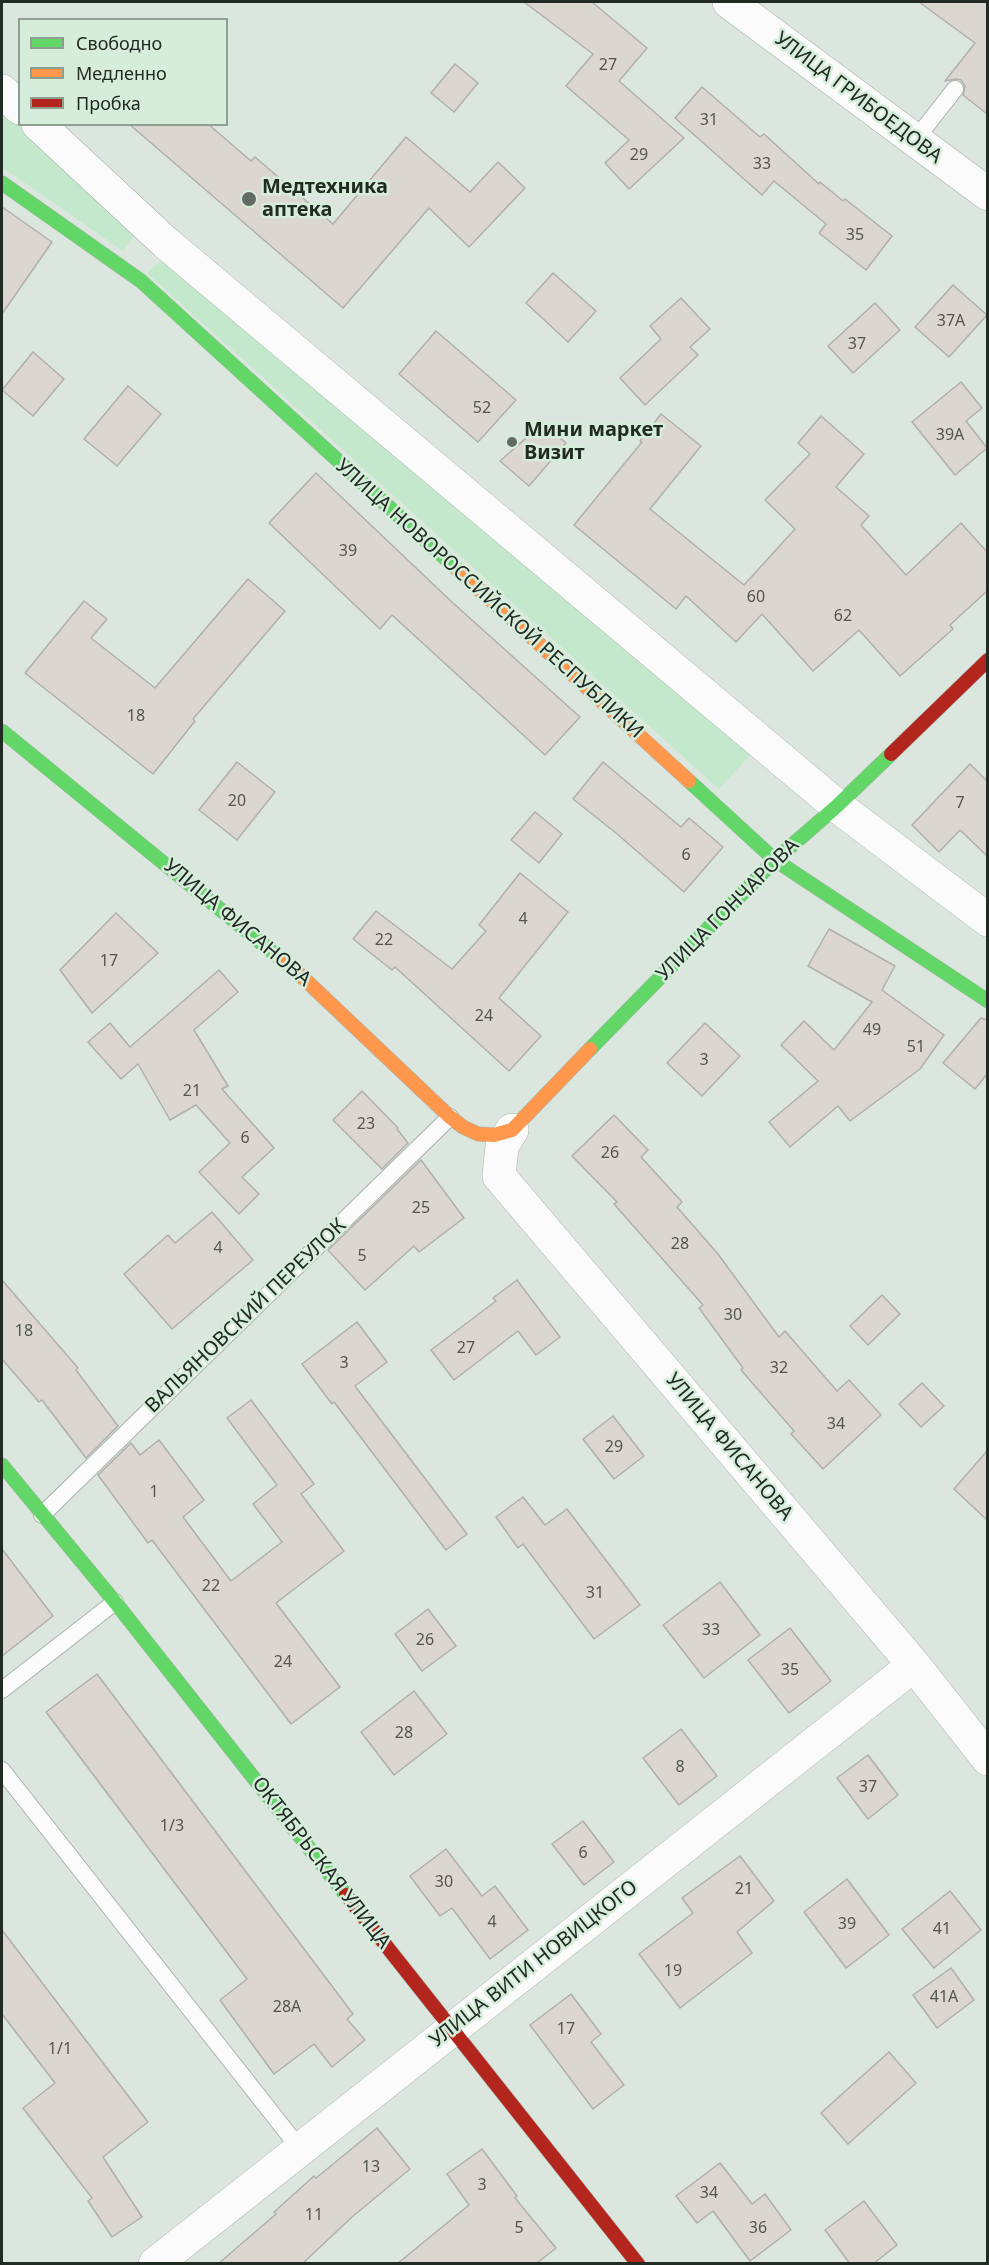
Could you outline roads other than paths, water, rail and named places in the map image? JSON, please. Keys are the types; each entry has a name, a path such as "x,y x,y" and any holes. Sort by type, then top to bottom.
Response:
{"street":[{"name":"УЛИЦА ГРИБОЕДОВА","path":"729,2 987,194"},
{"path":"2,91 18,106"},
{"path":"40,126 166,243 837,806 987,920"},
{"name":"УЛИЦА НОВОРОССИЙСКОЙ РЕСПУБЛИКИ","path":"2,183 141,281 775,860 987,1001"},
{"name":"УЛИЦА ГОНЧАРОВА","path":"512,1130 775,860 837,806 987,660"},
{"name":"УЛИЦА ФИСАНОВА","path":"2,731 297,972 456,1122 499,1176 914,1665 987,1759"},
{"path":"456,1122 478,1134 494,1135 512,1130"},
{"path":"499,1176 502,1146 512,1130"},
{"name":"ОКТЯБРЬСКАЯ УЛИЦА","path":"2,1465 115,1602 638,2264"},
{"name":"УЛИЦА ВИТИ НОВИЦКОГО","path":"155,2264 914,1665"}],"lane":[{"path":"915,140 955,88"},
{"name":"ВАЛЬЯНОВСКИЙ ПЕРЕУЛОК","path":"42,1515 456,1122"},
{"path":"2,1690 115,1602"},
{"path":"2,1770 300,2149"}],"place":[{"name":"Медтехника аптека","path":"249,199"},
{"name":"Мини маркет Визит","path":"512,442"}]}
